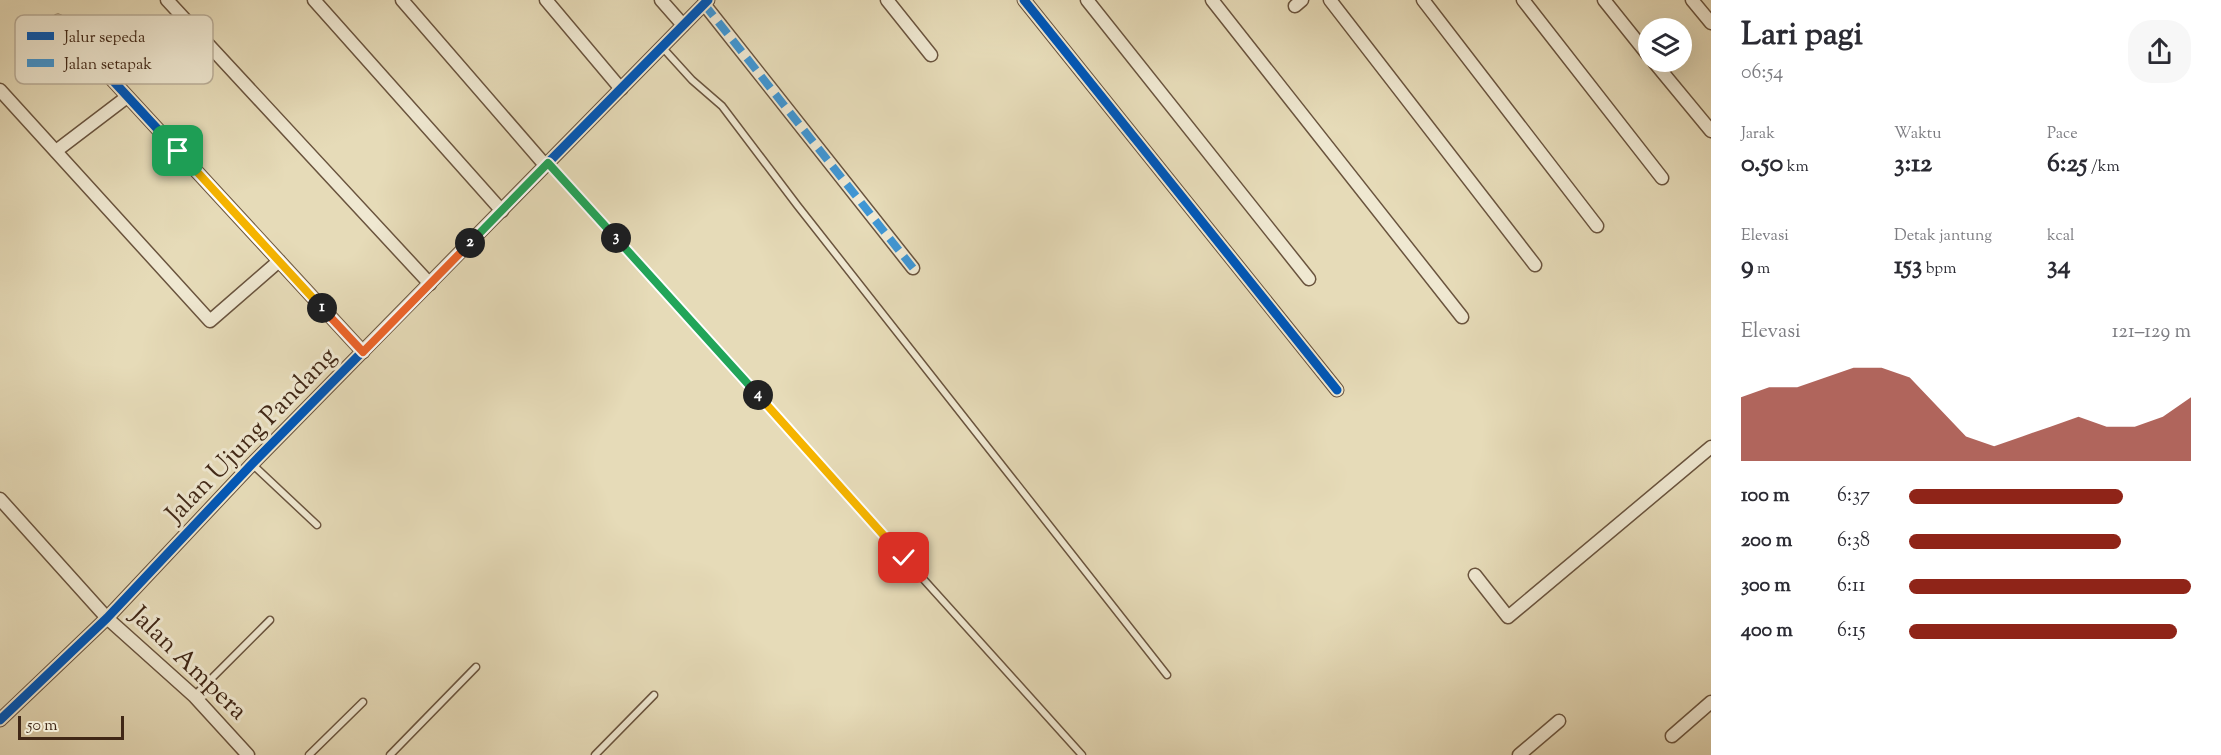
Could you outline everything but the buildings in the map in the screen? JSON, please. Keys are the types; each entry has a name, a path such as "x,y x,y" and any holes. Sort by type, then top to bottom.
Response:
{"street":[{"path":"167,0 181,15"},
{"path":"314,0 502,211"},
{"path":"402,0 547,164"},
{"path":"546,0 621,89"},
{"path":"661,0 683,25"},
{"path":"887,0 931,55"},
{"path":"1024,0 1337,390"},
{"path":"1087,0 1309,279"},
{"path":"1212,0 1462,317"},
{"path":"1330,0 1535,265"},
{"path":"1423,0 1597,226"},
{"path":"1523,0 1662,178"},
{"path":"1604,0 1638,42"},
{"path":"1692,0 1711,23"},
{"path":"706,2 913,268"},
{"name":"Jalan Ujung Pandang","path":"0,720 107,618 252,464 706,2"},
{"path":"213,50 430,284"},
{"path":"1662,72 1711,131"},
{"path":"115,84 363,352"},
{"path":"0,90 210,321 279,261"},
{"path":"56,151 127,97"},
{"path":"1475,575 1508,617 1711,447"},
{"name":"Jalan Ampera","path":"0,499 107,618 194,696 248,755"},
{"path":"1672,736 1711,702"},
{"path":"1519,755 1559,721"}],"lane":[{"path":"662,47 692,80 722,106 797,206 1167,675"},
{"path":"547,164 1082,755"},
{"path":"252,464 317,525"},
{"path":"194,696 270,620"},
{"path":"390,755 476,667"},
{"path":"595,755 654,695"},
{"path":"309,755 363,702"}],"marked path":[{"path":"704,4 913,268"}],"cycle path":[{"path":"0,720 107,618 252,464 708,0"},
{"path":"1024,0 1337,390"},
{"path":"116,84 363,352"}],"route":[{"path":"178,151 363,352 548,163 904,558"}]}
